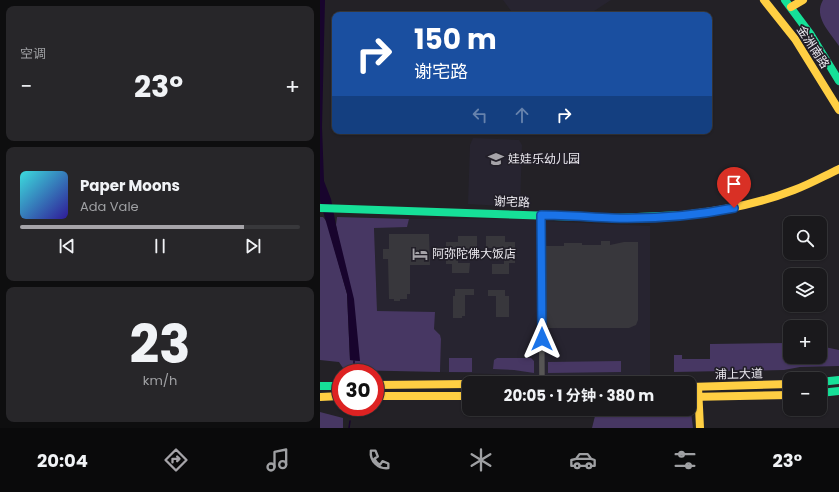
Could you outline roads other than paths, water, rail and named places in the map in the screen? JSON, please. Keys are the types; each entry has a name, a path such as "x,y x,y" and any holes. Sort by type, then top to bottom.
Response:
{"main road":[{"name":"金洲南路","path":"764,0 796,41 839,110"},
{"name":"金洲南路","path":"785,0 811,35 839,81"},
{"path":"791,7 803,0"},
{"name":"谢宅路","path":"320,208 614,218 661,217 718,211 757,202 789,192 839,169"},
{"path":"827,381 839,380"},
{"path":"384,385 462,384"},
{"name":"浦上大道","path":"698,387 783,384"},
{"path":"320,386 332,386"},
{"path":"698,387 700,428"},
{"path":"827,392 839,391"},
{"name":"浦上大道","path":"698,397 783,395"},
{"path":"320,397 332,396"},
{"path":"384,396 462,396"}],"street":[{"path":"541,215 542,376"}],"waterway":[{"path":"349,428 350,421"}],"place":[{"name":"娃娃乐幼儿园","path":"496,159"},
{"name":"阿弥陀佛大饭店","path":"420,254"}]}
